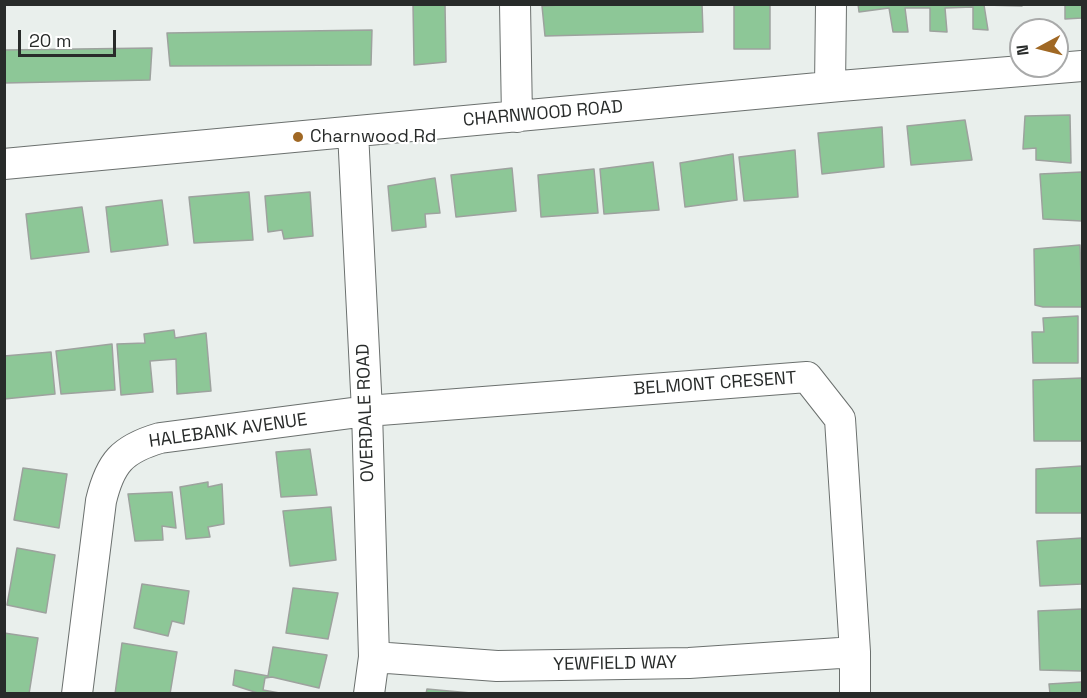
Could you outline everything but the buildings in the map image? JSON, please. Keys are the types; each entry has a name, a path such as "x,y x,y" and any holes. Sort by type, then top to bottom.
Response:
{"street":[{"path":"515,4 517,117"},
{"path":"830,87 831,4"},
{"name":"CHARNWOOD ROAD","path":"4,164 830,87 1083,66"},
{"name":"OVERDALE ROAD","path":"353,132 367,411 374,657 369,693"},
{"name":"BELMONT CRESENT","path":"367,411 807,377 840,419 855,652 855,693"},
{"name":"HALEBANK AVENUE","path":"77,693 101,501 110,471 122,456 141,443 160,438 367,411"},
{"name":"YEWFIELD WAY","path":"374,657 497,666 689,663 855,652"}],"place":[{"name":"Charnwood Rd","path":"298,137"}]}
